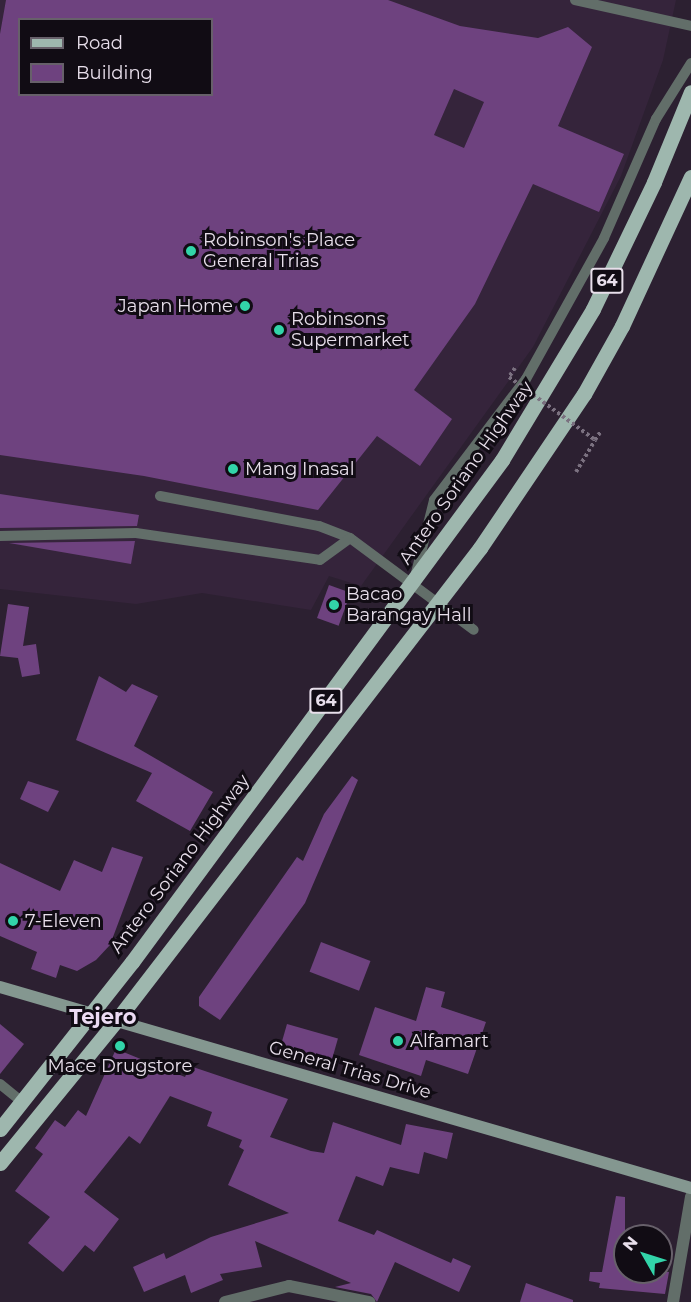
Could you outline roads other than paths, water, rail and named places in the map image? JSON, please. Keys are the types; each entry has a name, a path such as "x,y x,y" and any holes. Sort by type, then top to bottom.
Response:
{"main road":[{"name":"Antero Soriano Highway","path":"0,1129 91,1014 413,584 502,460 560,369 622,250 691,92"},
{"name":"64","path":"0,1163 116,1022 439,604 584,394 622,326 691,177"},
{"name":"General Trias Drive","path":"0,987 691,1188"}],"street":[{"path":"673,1302 691,1197"},
{"path":"225,1302 289,1286 369,1302"}],"lane":[{"path":"575,0 691,26"},
{"path":"413,584 434,500 526,379 604,238 656,119 691,63"},
{"path":"160,496 318,526 350,538 474,630"},
{"path":"0,536 136,533 320,560 350,538"},
{"path":"0,1084 22,1102"}],"place":[{"name":"Robinson's Place General Trias","path":"191,251"},
{"name":"Japan Home","path":"245,306"},
{"name":"Robinsons Supermarket","path":"279,330"},
{"name":"Mang Inasal","path":"233,469"},
{"name":"Bacao Barangay Hall","path":"334,605"},
{"name":"7-Eleven","path":"13,921"},
{"name":"Alfamart","path":"398,1041"},
{"name":"Mace Drugstore","path":"120,1046"}],"district":[{"name":"Tejero","path":"103,1017"}]}
